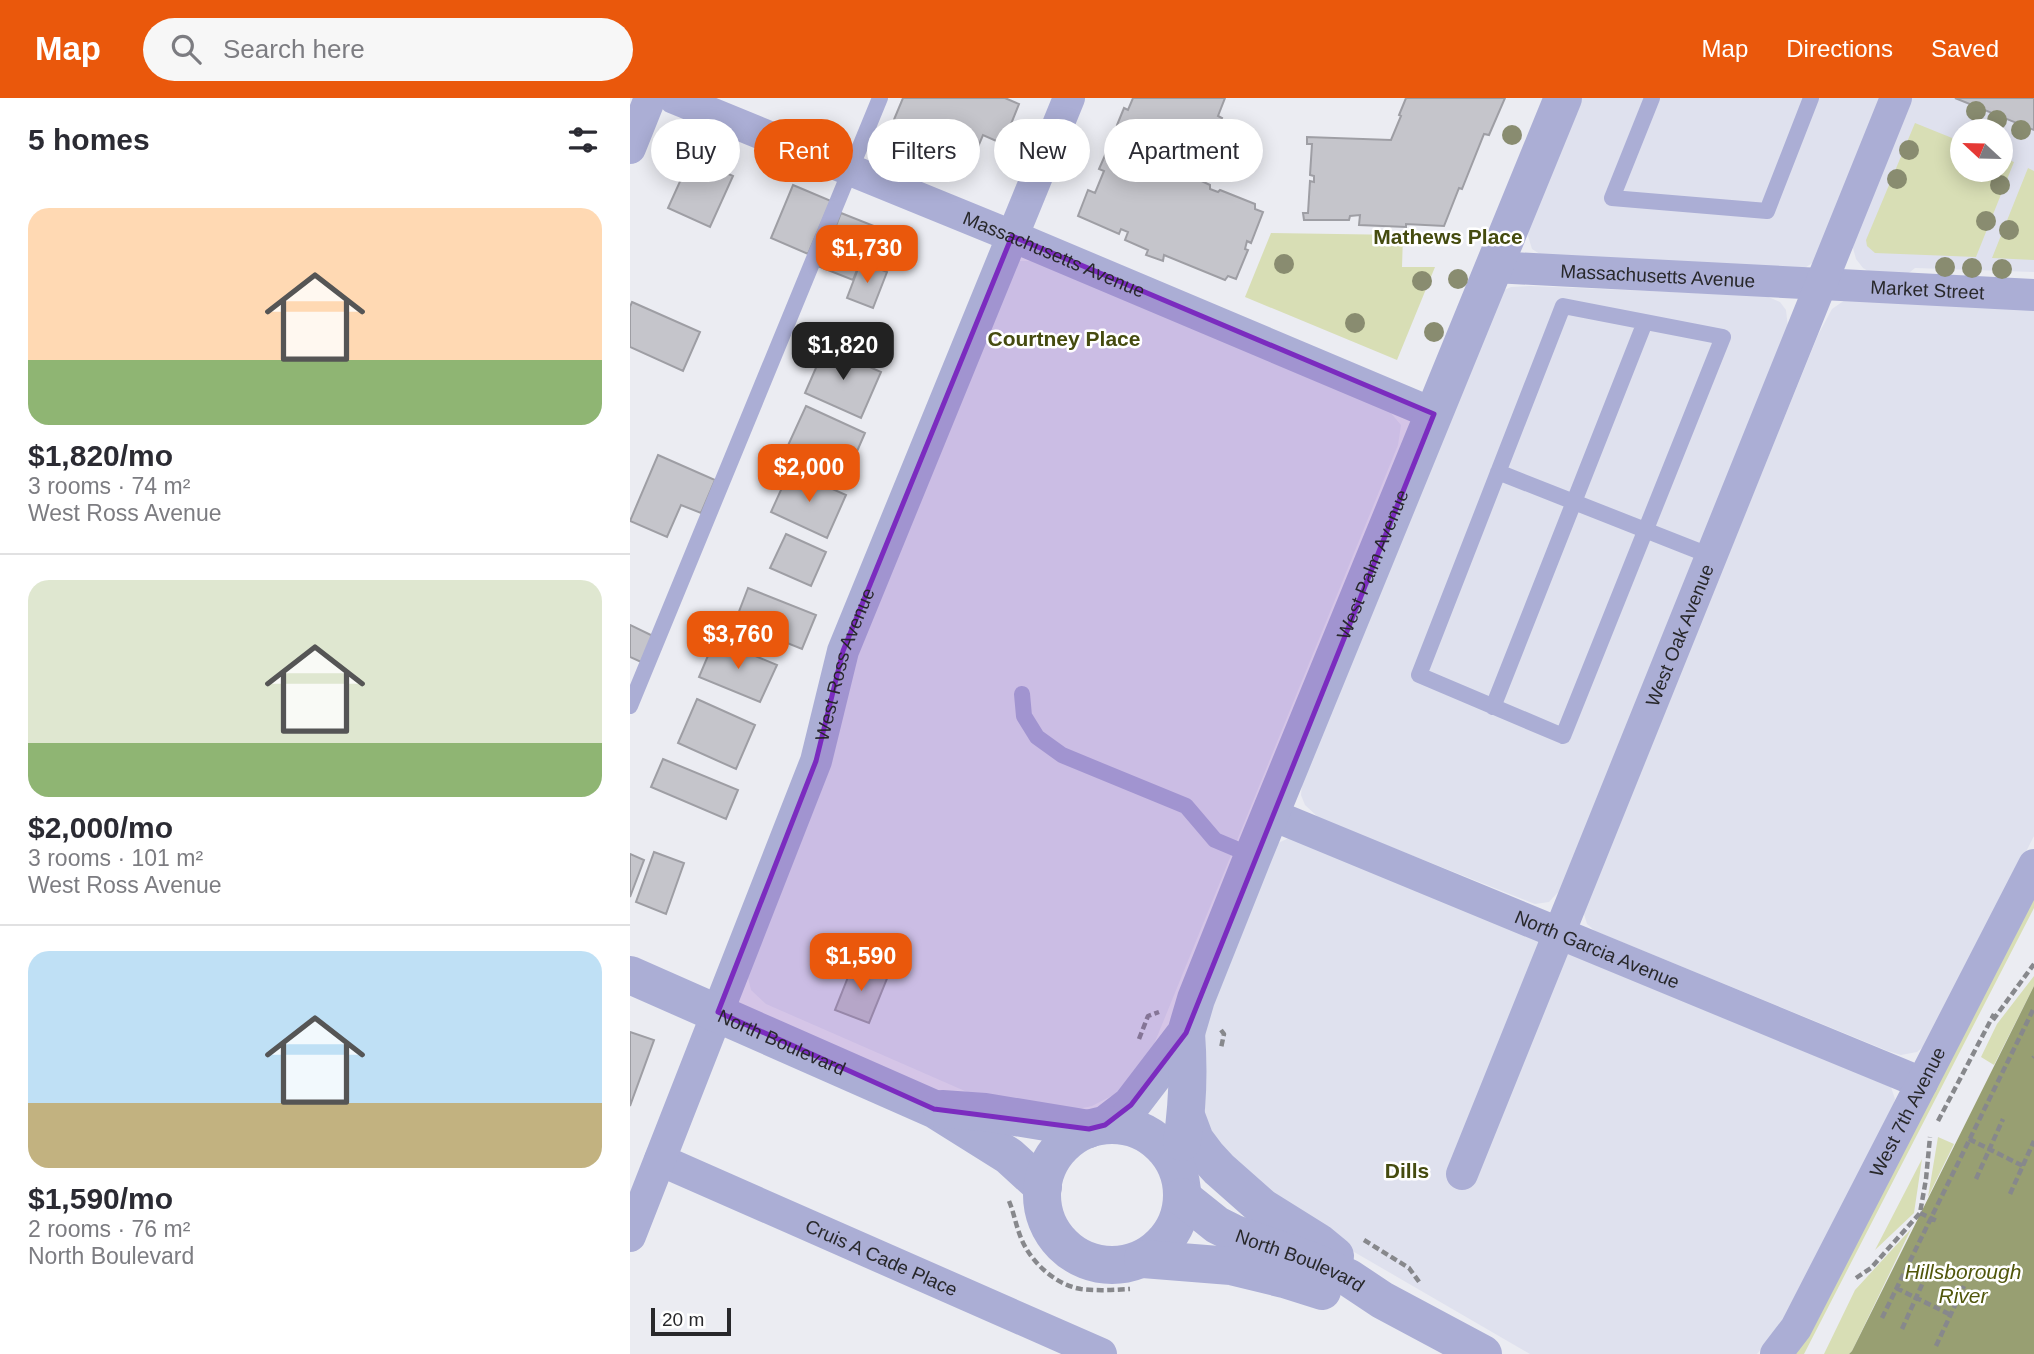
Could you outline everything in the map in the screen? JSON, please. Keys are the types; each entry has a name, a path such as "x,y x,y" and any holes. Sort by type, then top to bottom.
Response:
{"street":[{"path":"630,148 650,98"},
{"name":"Massachusetts Avenue","path":"674,98 754,131"},
{"name":"West Ross Avenue","path":"630,1236 639,1185 660,1160 816,761 843,651 1069,98"},
{"name":"West Palm Avenue","path":"1181,1187 1189,1072 1186,1033 1196,999 1563,98"},
{"name":"West Oak Avenue","path":"1462,1174 1896,98"},
{"name":"Massachusetts Avenue","path":"853,171 1434,414"},
{"name":"Massachusetts Avenue","path":"1494,267 1822,283"},
{"name":"Market Street","path":"1822,283 2034,295"},
{"name":"North Garcia Avenue","path":"1270,814 1922,1083"},
{"name":"West 7th Avenue","path":"1776,1354 1796,1328 2034,866"},
{"name":"North Boulevard","path":"630,975 934,1108 1009,1156 1025,1192"},
{"name":"West Palm Avenue","path":"1097,1127 1131,1105 1186,1033"},
{"name":"North Boulevard","path":"934,1108 1097,1127"},
{"path":"1186,1116 1195,1140 1219,1169 1262,1207 1318,1242 1382,1300"},
{"path":"1121,1125 1142,1131 1159,1142 1173,1159 1181,1187 1179,1216 1171,1234 1139,1274 1122,1265 1101,1265 1080,1258 1063,1246 1051,1228 1043,1208 1025,1192 1046,1172 1053,1158 1075,1136 1097,1127 1121,1125"},
{"name":"Cruis A Cade Place","path":"660,1160 1101,1354"},
{"name":"North Boulevard","path":"1181,1187 1217,1225 1349,1278 1382,1300 1483,1354"},
{"name":"North Boulevard","path":"1139,1274 1231,1266 1350,1298 1382,1300"}],"lane":[{"path":"853,163 880,98"},
{"path":"1652,98 1612,198 1767,211 1811,98"},
{"path":"630,706 845,182"},
{"path":"1563,306 1644,322 1723,337 1563,736 1419,675 1563,306"},
{"path":"1493,706 1644,322"},
{"path":"1498,472 1711,556"},
{"path":"1022,695 1024,716 1037,737 1062,755 1186,806 1215,840 1253,856"}],"path":[{"path":"1986,1029 2034,964"},
{"path":"1882,1318 2034,1008"},
{"path":"1136,1045 1148,1016"},
{"path":"1219,1058 1224,1034"},
{"path":"1976,1179 2003,1119"},
{"path":"1852,1281 1871,1268 1920,1213 1930,1137"},
{"path":"1969,1139 2023,1166"},
{"path":"2010,1194 2034,1141"},
{"path":"1025,1192 1022,1240 1030,1255 1059,1280 1079,1289 1102,1290 1139,1274"},
{"path":"1920,1213 1937,1221"},
{"path":"1353,1234 1409,1268"},
{"path":"1902,1329 1929,1269"},
{"path":"1936,1346 1964,1286"},
{"path":"1896,1288 1951,1315"}],"highlighted area":[{"path":"1012,236 1434,414 1186,1033 1131,1105 1105,1125 1089,1129 934,1109 718,1012 816,761 843,651"}],"shaded area":[{"path":"1578,98 1883,98 1814,262 1803,269 1543,256 1532,249 1528,236 1530,219"},
{"path":"1909,98 2034,98 2034,272 1915,268 1904,277 1875,275 1863,268 1856,259 1853,248 1855,231"},
{"path":"1915,123 1950,137 1950,182 2006,182 1976,257 1875,253 1867,246 1866,240"},
{"path":"2028,168 2034,171 2034,260 1992,258"},
{"path":"1271,233 1403,235 1402,267 1435,267 1397,360 1245,297"},
{"path":"1019,261 1038,261 1390,412 1401,425 1398,445 1148,1059 1125,1089 1092,1106 1059,1113 990,1102 766,1004 751,990 746,970 841,687 1004,272"},
{"path":"1511,287 1766,296 1780,302 1786,310 1788,328 1562,888 1549,902 1535,904 1320,819 1305,805 1301,795 1303,772 1500,292"},
{"path":"1845,300 2034,305 2034,836 1929,1042 1917,1052 1901,1055 1595,931 1587,924 1584,914 1818,335 1832,309"},
{"path":"1289,838 1891,1087 1895,1099 1891,1113 1789,1309 1757,1354 1530,1354 1268,1202 1206,1141 1201,1046 1213,998 1278,843"},
{"path":"2034,891 2034,908 1804,1354 1791,1354"},
{"path":"2034,976 2034,986 1994,1065 1981,1057 1997,1024"},
{"path":"1938,1137 1954,1144 1928,1197"},
{"path":"1922,1159 1914,1213 1875,1250"},
{"path":"1911,1229 1852,1351 1849,1354 1824,1354 1855,1290"}],"water":[{"name":"Hillsborough River","path":"2034,986 2034,1354 1849,1354 1852,1351"}],"building":[{"path":"903,98 1005,98 1019,104 1013,119 994,119 994,140 983,135 980,142 980,119 894,119"},
{"path":"1133,98 1225,98 1218,116 1222,119 1119,119 1124,108 1128,110"},
{"path":"1406,98 1505,98 1489,135 1484,134 1444,226 1359,225 1360,215 1350,216 1349,220 1304,220 1303,213 1308,213 1310,181 1314,182 1314,176 1310,175 1312,144 1307,144 1307,137 1391,140"},
{"path":"1955,98 2034,98 2034,130 2013,121 2013,119"},
{"path":"1104,158 1104,171 1099,169"},
{"path":"1104,171 1104,182 1204,182 1210,185 1210,189 1218,192 1220,190 1255,204 1255,209 1263,212 1251,243 1247,241 1245,249 1248,250 1236,279 1228,276 1225,280 1164,255 1163,261 1146,255 1148,250 1125,240 1128,232 1121,229 1119,234 1078,216 1088,190 1095,193"},
{"path":"680,182 730,182 710,227 668,208"},
{"path":"793,185 831,201 808,254 771,238"},
{"path":"841,213 874,226 853,280 820,267"},
{"path":"861,261 887,272 873,308 847,298"},
{"path":"632,302 700,332 683,371 630,347"},
{"path":"825,347 881,372 861,418 805,393"},
{"path":"806,406 865,433 845,479 785,452"},
{"path":"658,455 715,480 701,513 681,505 667,537 630,521"},
{"path":"790,470 846,495 827,538 771,512"},
{"path":"786,534 826,552 811,586 770,568"},
{"path":"748,588 816,615 802,649 735,622"},
{"path":"630,625 653,636 641,662 630,657"},
{"path":"715,639 777,665 760,702 699,677"},
{"path":"697,699 755,725 736,769 678,743"},
{"path":"663,759 738,790 726,819 651,787"},
{"path":"654,852 684,863 666,914 636,902"},
{"path":"630,854 644,860 630,897"},
{"path":"854,962 888,976 869,1023 835,1010"},
{"path":"630,1032 654,1040 630,1106"}],"district":[{"name":"Mathews Place","path":"1448,236"},
{"name":"Courtney Place","path":"1064,338"},
{"name":"Dills","path":"1407,1170"}]}
